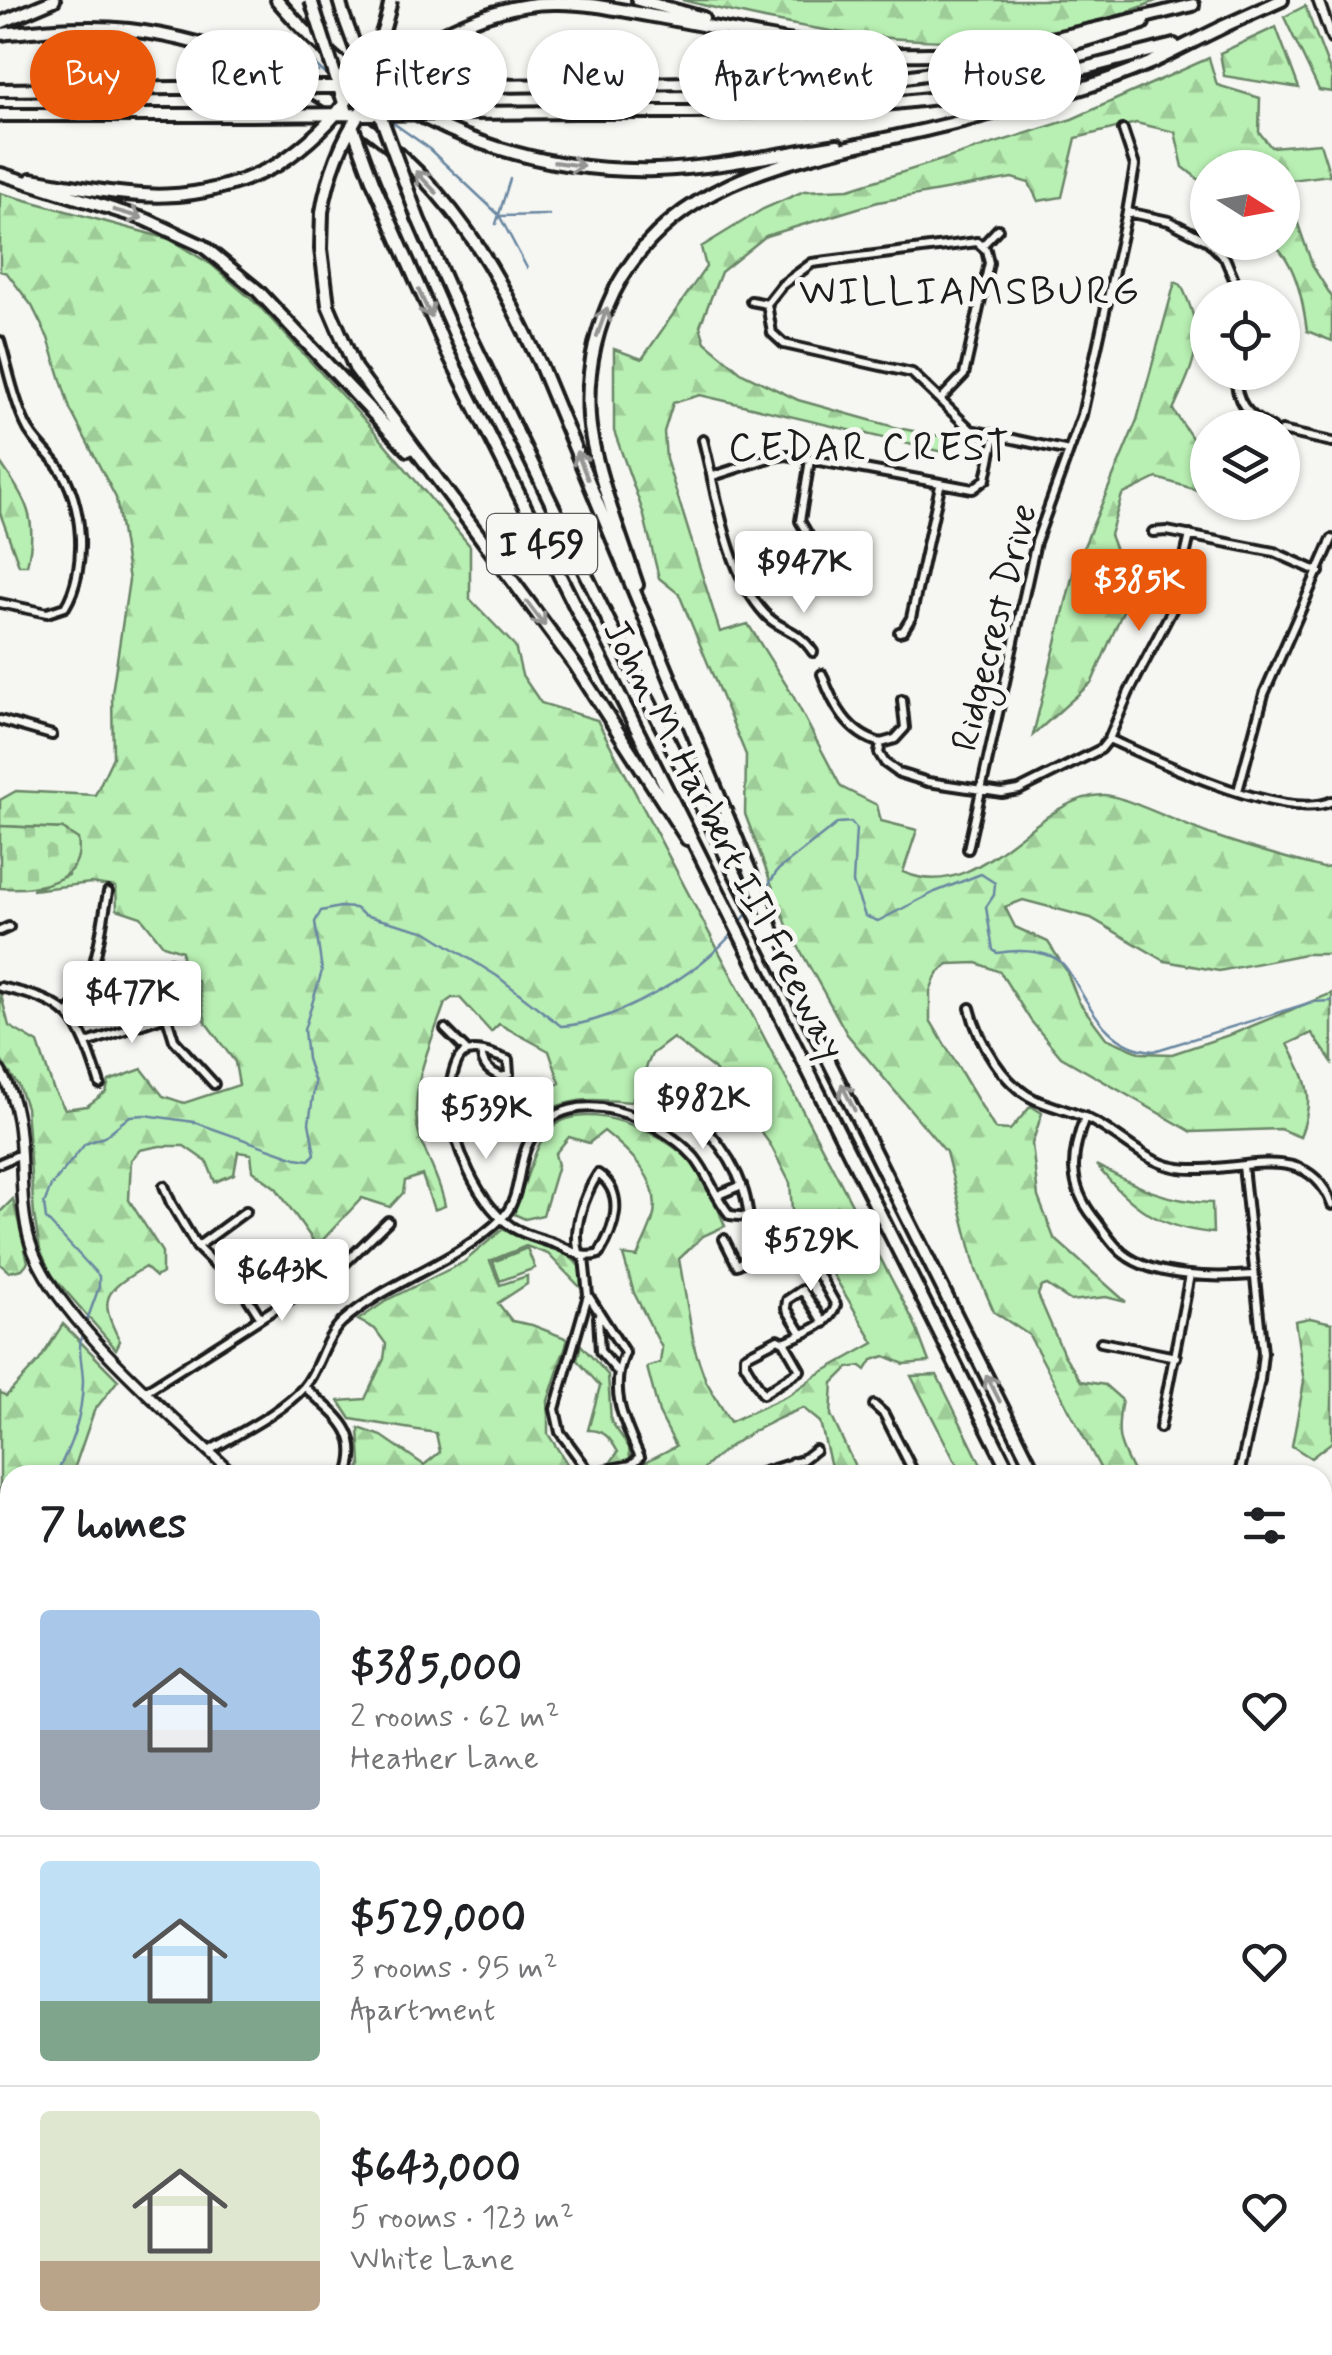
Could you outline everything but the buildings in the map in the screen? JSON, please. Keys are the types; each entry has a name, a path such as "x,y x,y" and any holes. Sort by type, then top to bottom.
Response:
{"highway":[{"path":"0,24 54,0"},
{"path":"278,0 342,68 398,106 465,136 552,161 589,167 679,168 904,134"},
{"name":"John M. Harbert III Freeway","path":"311,0 373,182 447,351 1006,1465"},
{"name":"John M. Harbert III Freeway","path":"339,0 418,218 463,321 610,624 1031,1465"},
{"path":"1,174 156,198 233,185 276,164 316,136 350,98 378,48 392,0"},
{"path":"638,0 743,30"},
{"path":"908,53 951,54 1032,42 1199,2"},
{"path":"0,90 780,84 902,78 1021,59 1084,43 1199,2"},
{"path":"717,888 575,665 355,368 338,333 323,276 322,212 335,161 365,104 403,61 444,33 495,12 554,3 584,4 734,30"},
{"path":"672,685 592,437 590,377 602,319 618,285 647,244 665,224 710,193 768,168 1092,84 1148,64 1276,3"},
{"path":"0,115 767,112 848,108 946,97 1182,43 1225,26"},
{"path":"0,34 54,28 127,30 180,38 234,54 325,99 372,132 406,162 467,230 502,286 540,364 767,912 786,972"},
{"path":"1,174 147,220 203,246 258,291 436,480"}],"street":[{"path":"1318,0 1332,39"},
{"name":"Ridgecrest Drive","path":"968,849 1036,542 1082,415 1127,212 1135,166 1123,130"},
{"path":"1127,212 1170,221 1190,232"},
{"path":"983,246 998,229"},
{"path":"983,246 967,241 812,262 792,275 767,304 769,326 779,341 912,372 965,426 1069,451"},
{"path":"941,399 959,383 967,366 990,264 983,246"},
{"path":"751,302 767,304"},
{"path":"0,341 26,427 61,470 72,494 80,543 65,607 47,613 0,603"},
{"path":"1300,435 1332,442"},
{"path":"712,476 787,456 966,490 982,484 988,473 995,436"},
{"path":"703,440 712,476 710,484 746,588 762,613 797,633 814,652"},
{"path":"810,460 800,521 812,540 837,558"},
{"path":"898,632 911,618 940,486"},
{"path":"1153,532 1162,530 1274,552 1319,572"},
{"path":"881,744 879,752 885,763 899,773 981,792 1019,790 1101,749 1109,740 1173,608 1190,535"},
{"path":"1238,790 1264,694 1332,539"},
{"path":"822,674 851,728 863,738 881,744 895,740 904,728 902,700"},
{"path":"0,720 52,735"},
{"path":"1109,740 1181,772 1300,807 1317,807 1332,801"},
{"path":"70,1012 93,973 108,892"},
{"path":"0,931 9,927"},
{"path":"170,963 162,995 166,1016 179,1046 214,1084"},
{"path":"0,987 29,994 70,1012 87,1043 100,1084"},
{"path":"970,1008 976,1029 1017,1088 1035,1099 1085,1117 1165,1165 1198,1170 1276,1163 1299,1167 1321,1184 1332,1205"},
{"path":"87,1043 166,1016"},
{"path":"445,1029 467,1051"},
{"path":"482,1052 483,1065 489,1071 502,1077 509,1074 508,1060 482,1052 467,1051 460,1056 452,1075 449,1102 452,1132 484,1194 512,1228 582,1257 598,1254 608,1240 615,1213 612,1187 598,1174 588,1189 576,1246 582,1257 588,1295 624,1352 617,1371 621,1410 640,1457 631,1465"},
{"path":"0,1072 18,1110 24,1214 30,1242 45,1278 104,1348 224,1465"},
{"path":"660,1084 720,1144 742,1186 750,1228 761,1240 771,1242 797,1236 836,1302 833,1316 824,1323 784,1342"},
{"path":"210,1451 281,1406 304,1386 330,1337 344,1320 472,1242 503,1217 513,1204 533,1134 572,1108 615,1112 646,1123 678,1143 704,1171 724,1210 730,1215 748,1217"},
{"path":"1085,1117 1072,1161 1074,1181 1085,1206 1120,1250 1132,1260 1190,1275 1252,1275"},
{"path":"0,1163 22,1154"},
{"path":"1241,1465 1262,1366 1243,1166"},
{"path":"164,1186 197,1247 238,1280 260,1317"},
{"path":"718,1195 742,1186"},
{"path":"197,1247 246,1211"},
{"path":"146,1390 342,1266 388,1221"},
{"path":"724,1239 737,1265 754,1256 761,1240"},
{"path":"1160,1428 1190,1275"},
{"path":"802,1334 786,1308 786,1300 802,1290 824,1323"},
{"path":"584,1465 566,1442 555,1409 588,1295"},
{"path":"598,1316 600,1351 617,1371"},
{"path":"778,1339 784,1342 800,1370 763,1394 745,1364 745,1356 778,1339"},
{"path":"1101,1342 1176,1356"},
{"path":"304,1386 346,1426 354,1449 350,1465"},
{"path":"874,1405 884,1414 910,1465"},
{"path":"783,1465 814,1450"}],"green space":[{"path":"682,0 1158,0 1099,21 1058,30 928,30 928,40 908,39 908,30 828,30"},
{"path":"1305,6 1332,76 1332,92 1319,90 1284,17"},
{"path":"1276,27 1299,88 1224,76 1220,53"},
{"path":"1209,58 1217,85 1260,98 1259,132 1271,147 1320,143 1330,175 1300,179 1300,150 1190,150 1190,173 1183,167 1175,132 1136,123 1076,138 1062,197 1038,201 1029,183 1012,178 878,202 766,236 721,272 700,326 705,342 742,373 798,400 949,438 947,453 700,395 673,403 664,432 666,459 720,632 748,624 792,694 841,787 877,805 881,821 917,830 903,872 931,879 957,875 982,863 1054,812 1078,800 1103,795 1239,844 1323,868 1332,867 1332,954 1305,954 1219,971 1165,961 1091,918 1023,900 1005,907 1015,927 1048,942 1066,970 1079,1002 1106,1038 1141,1053 1172,1054 1332,993 1332,1062 1312,1033 1288,1044 1307,1089 1308,1110 1300,1137 1280,1129 1192,1132 1061,1057 1031,1021 1000,972 977,963 948,964 937,974 930,991 930,1020 995,1129 1010,1130 1031,1106 1042,1113 1032,1144 1038,1197 1054,1238 1126,1302 1106,1297 1071,1301 1047,1285 1041,1287 1038,1295 1064,1355 1081,1381 1105,1385 1122,1400 1120,1439 1130,1465 1099,1465 1029,1335 994,1312 976,1270 946,1152 847,1034 788,928 745,814 746,755 679,594 659,578 643,512 614,431 614,349 642,359 706,267 701,247 763,209 804,191 849,189 1069,120 1081,120 1081,115"},
{"path":"0,193 169,239 212,265 258,305 370,426 470,546 470,599 515,646 522,675 541,703 597,720 914,1322 929,1362 904,1364 885,1356 872,1360 866,1370 861,1366 848,1368 833,1383 831,1415 854,1465 831,1465 820,1422 803,1408 746,1436 708,1465 639,1465 676,1446 659,1413 647,1367 660,1363 662,1348 634,1293 623,1255 637,1257 653,1219 655,1205 649,1180 634,1158 604,1131 589,1143 569,1137 555,1154 558,1165 543,1215 525,1219 514,1214 542,1139 561,1122 579,1116 600,1117 643,1130 693,1164 708,1186 725,1226 703,1236 679,1259 695,1350 706,1381 730,1422 789,1395 874,1343 824,1259 823,1242 810,1219 792,1210 790,1183 770,1144 714,1069 673,1038 652,1054 631,1102 582,1100 536,1116 526,1103 560,1083 549,1051 499,1024 491,1032 460,998 452,998 445,1003 429,1048 416,1108 419,1133 445,1206 434,1210 422,1175 405,1181 403,1193 390,1207 362,1198 317,1246 276,1188 253,1171 251,1154 238,1152 234,1174 215,1182 207,1162 184,1146 160,1146 140,1150 131,1160 129,1200 162,1252 162,1273 156,1277 145,1267 113,1289 107,1305 120,1341 116,1349 51,1274 40,1249 34,1215 26,1107 18,1085 0,1059 0,991 9,1026 38,1043 53,1088 65,1109 87,1106 106,1092 109,1081 142,1069 163,1096 184,1103 239,1085 235,1062 206,1023 198,981 182,977 182,951 163,945 141,917 117,909 116,887 91,883 32,890 68,875 63,829 0,826 0,800 16,791 95,795 113,757 112,693 129,580 116,498 70,409 48,338 32,306 7,273 0,271"},
{"path":"1300,230 1313,267 1332,297 1332,341 1307,331 1300,280 1296,280 1287,261 1300,260"},
{"path":"1175,282 1181,285 1190,307 1190,371 1173,410 1190,435 1190,488 1157,478 1122,495 1110,535 1126,577 1126,604 1092,682 1033,735 1074,570 1137,420"},
{"path":"0,462 28,510 32,535 27,565 19,565 0,513"},
{"path":"0,826 63,829 78,839 74,866 66,875 41,885 0,888"},
{"path":"1096,1165 1152,1192 1212,1203 1213,1233 1176,1226 1147,1212"},
{"path":"13,1199 28,1262 22,1269 9,1272 0,1264 0,1212"},
{"path":"503,1229 567,1255 583,1272 581,1288 548,1254 526,1246 490,1261 500,1285 527,1276 527,1284 498,1303 512,1321 568,1339 548,1401 548,1434 568,1465 424,1465 440,1452 436,1433 351,1419 339,1401 365,1399 384,1359 386,1344 375,1329 358,1320 389,1299 464,1262"},
{"path":"527,1248 535,1268 500,1281 493,1262"},
{"path":"1310,1318 1332,1323 1332,1442 1311,1458 1292,1446 1304,1382 1295,1321"},
{"path":"63,1324 118,1380 94,1411 75,1465 0,1465 0,1392 6,1396 39,1361"},
{"path":"581,1345 608,1375 611,1421 629,1447 630,1458 616,1465 610,1463 618,1452 612,1443 603,1433 588,1430 600,1386 577,1360"},
{"path":"937,1375 981,1465 957,1465 911,1376"},
{"path":"359,1428 382,1436 424,1465 361,1465"}],"waterway":[{"path":"319,68 331,79"},
{"path":"389,120 426,146 499,215 527,268"},
{"path":"496,224 510,179"},
{"path":"500,216 549,215"},
{"path":"763,893 778,870 838,823 851,822 856,828 853,883 865,916 878,921 981,874 995,883 994,895 986,907 993,950 1033,952 1058,960 1100,1021 1128,1045 1154,1051 1312,1002 1332,1001"},
{"path":"85,1326 99,1276 46,1219 44,1204 51,1186 85,1144 104,1137 130,1116 145,1115 194,1122 296,1158 309,1160 315,1154 309,1123 315,1083 304,1030 322,971 315,922 321,911 355,908 364,915 427,932 497,976 561,1026 606,1016 655,994 700,963 734,931"},
{"path":"739,924 749,911"},
{"path":"60,1465 81,1407 82,1334"}],"district":[{"name":"WILLIAMSBURG","path":"970,290"},
{"name":"CEDAR CREST","path":"870,446"}]}
